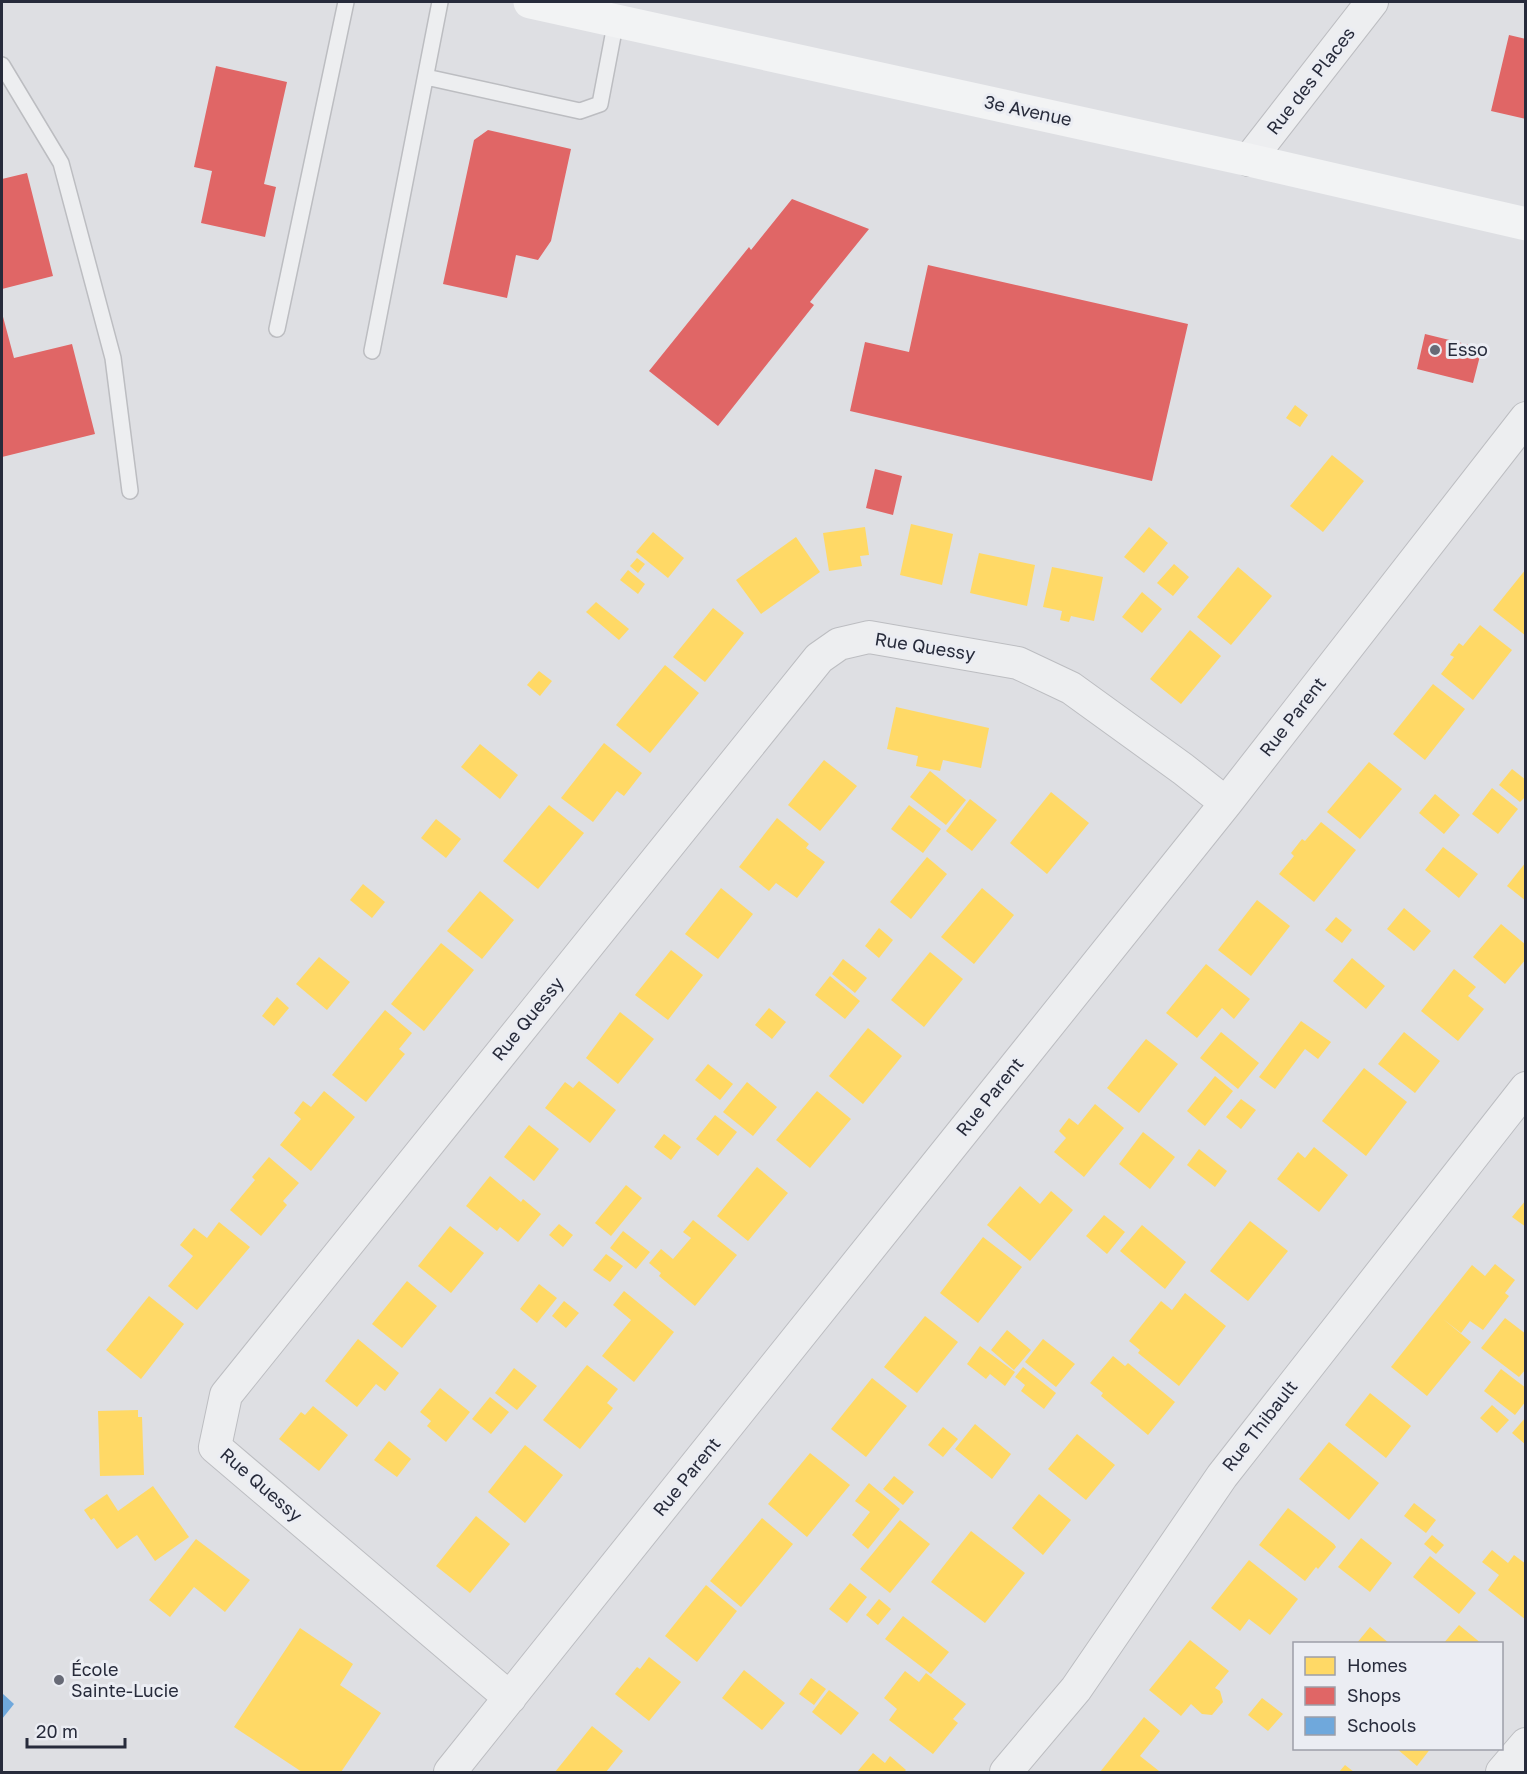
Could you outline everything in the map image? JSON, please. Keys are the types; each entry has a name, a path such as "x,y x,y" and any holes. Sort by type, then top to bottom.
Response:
{"main road":[{"name":"3e Avenue","path":"530,2 1249,160 1526,224"}],"street":[{"name":"Rue des Places","path":"1249,160 1372,2"},
{"name":"Rue Parent","path":"450,1773 1226,803 1522,429"},
{"name":"Rue Quessy","path":"510,1698 215,1447 226,1395 241,1376 819,658 839,644 869,637 1018,663 1071,688 1226,803"},
{"name":"Rue Thibault","path":"1006,1773 1076,1689 1222,1476 1526,1088"},
{"path":"1502,1773 1526,1744"}],"lane":[{"path":"278,329 346,2"},
{"path":"372,351 440,2"},
{"path":"426,77 580,111 600,104 616,20"},
{"path":"2,65 61,163 113,358 130,491"}],"building: Homes":[{"path":"1295,405 1308,415 1300,427 1286,418"},
{"path":"1332,455 1364,481 1323,532 1290,506"},
{"path":"911,524 953,534 942,585 900,575"},
{"path":"865,527 869,555 860,556 862,566 829,571 823,533"},
{"path":"1149,527 1168,543 1144,573 1124,557"},
{"path":"653,532 684,558 668,578 636,552"},
{"path":"796,537 820,572 761,614 736,580"},
{"path":"979,553 1035,565 1027,606 970,593"},
{"path":"637,558 645,564 638,573 630,566"},
{"path":"1174,564 1189,577 1173,596 1157,583"},
{"path":"1052,567 1103,577 1094,621 1071,616 1069,622 1060,620 1062,611 1043,607"},
{"path":"1238,567 1272,596 1231,645 1197,617"},
{"path":"1526,569 1526,636 1493,610"},
{"path":"628,570 645,584 638,594 620,580"},
{"path":"1142,592 1162,609 1142,633 1122,617"},
{"path":"596,602 629,629 619,640 586,612"},
{"path":"713,608 744,633 705,682 673,657"},
{"path":"1480,625 1512,650 1473,700 1441,674 1454,657 1450,655 1459,643 1463,646"},
{"path":"1190,630 1221,656 1181,704 1150,679"},
{"path":"665,665 699,693 650,753 616,725"},
{"path":"539,671 552,681 540,696 527,685"},
{"path":"1433,684 1465,709 1425,760 1393,734"},
{"path":"896,707 989,728 981,768 943,760 940,771 916,766 918,756 887,749"},
{"path":"604,743 642,773 624,796 617,791 593,822 561,798"},
{"path":"480,744 518,775 500,799 461,767"},
{"path":"824,760 857,786 820,831 788,805"},
{"path":"1369,762 1402,789 1360,839 1327,812"},
{"path":"1512,769 1526,780 1526,796 1520,802 1499,785"},
{"path":"930,771 966,800 946,825 910,797"},
{"path":"1492,788 1518,809 1498,834 1472,814"},
{"path":"1051,792 1089,823 1047,874 1010,843"},
{"path":"1435,794 1460,815 1444,834 1419,813"},
{"path":"970,799 997,820 972,851 946,831"},
{"path":"549,805 584,833 538,889 503,861"},
{"path":"909,805 941,829 923,853 891,829"},
{"path":"777,818 809,844 806,848 825,862 797,898 776,883 769,891 739,867"},
{"path":"436,819 461,839 446,858 421,838"},
{"path":"1321,822 1356,850 1314,902 1279,874 1294,856 1291,853 1302,839 1305,841"},
{"path":"1443,847 1478,874 1459,898 1425,870"},
{"path":"927,857 947,874 911,919 890,902"},
{"path":"1526,862 1526,901 1507,886"},
{"path":"363,884 385,902 372,918 350,900"},
{"path":"721,888 753,914 718,959 685,934"},
{"path":"982,888 1014,915 974,964 941,937"},
{"path":"480,891 514,920 482,959 447,931"},
{"path":"1257,900 1290,926 1251,976 1218,950"},
{"path":"1404,908 1431,931 1414,951 1387,929"},
{"path":"1336,917 1352,930 1342,943 1325,930"},
{"path":"1501,924 1526,945 1526,959 1505,984 1473,957"},
{"path":"879,928 893,940 879,958 865,946"},
{"path":"441,943 474,970 424,1031 391,1004"},
{"path":"671,950 703,975 668,1020 635,995"},
{"path":"930,952 963,979 924,1027 891,1000"},
{"path":"319,957 350,982 327,1010 296,984"},
{"path":"1352,958 1385,986 1366,1009 1333,981"},
{"path":"843,959 867,978 855,993 832,974"},
{"path":"1206,964 1250,999 1234,1019 1222,1008 1197,1038 1166,1013"},
{"path":"1454,969 1476,987 1468,996 1484,1009 1458,1041 1421,1011"},
{"path":"830,976 860,1001 845,1019 815,995"},
{"path":"277,997 289,1008 274,1026 262,1016"},
{"path":"769,1008 786,1022 772,1039 755,1025"},
{"path":"385,1010 412,1033 399,1049 405,1054 366,1102 332,1075"},
{"path":"620,1012 654,1039 618,1084 586,1058"},
{"path":"1301,1021 1331,1042 1318,1059 1305,1049 1275,1089 1259,1077"},
{"path":"868,1028 902,1056 863,1104 829,1076"},
{"path":"1221,1032 1259,1063 1238,1089 1200,1058"},
{"path":"1404,1032 1440,1061 1415,1093 1378,1064"},
{"path":"1146,1039 1178,1064 1139,1113 1107,1088"},
{"path":"708,1064 733,1084 720,1100 695,1080"},
{"path":"1364,1068 1407,1102 1366,1156 1322,1121"},
{"path":"1215,1076 1233,1091 1205,1126 1187,1111"},
{"path":"579,1081 616,1110 590,1143 545,1108 565,1082 573,1088"},
{"path":"747,1082 777,1107 753,1136 723,1112"},
{"path":"324,1091 355,1117 311,1171 280,1145 301,1119 294,1113 303,1101 311,1107"},
{"path":"817,1091 851,1119 810,1168 776,1140"},
{"path":"1241,1099 1256,1110 1241,1129 1226,1117"},
{"path":"1095,1104 1124,1128 1084,1177 1054,1152 1066,1138 1059,1131 1069,1118 1078,1125"},
{"path":"715,1115 737,1132 718,1156 696,1139"},
{"path":"529,1125 559,1149 534,1181 504,1157"},
{"path":"1143,1132 1175,1157 1150,1189 1119,1164"},
{"path":"664,1134 681,1147 671,1160 654,1147"},
{"path":"1314,1147 1348,1175 1319,1212 1277,1179 1298,1152 1305,1158"},
{"path":"1199,1149 1227,1171 1215,1187 1187,1165"},
{"path":"269,1157 299,1183 283,1201 287,1205 261,1236 230,1210 255,1180 252,1177"},
{"path":"757,1167 788,1193 748,1241 717,1216"},
{"path":"490,1176 521,1202 523,1199 541,1214 518,1242 500,1227 497,1231 466,1206"},
{"path":"626,1185 642,1198 611,1236 595,1223"},
{"path":"1020,1186 1040,1204 1051,1191 1073,1210 1030,1261 987,1225"},
{"path":"1526,1200 1526,1227 1512,1217"},
{"path":"1104,1215 1125,1232 1107,1254 1086,1236"},
{"path":"693,1220 737,1255 695,1306 659,1276 661,1273 649,1263 661,1249 673,1259 691,1238 683,1232"},
{"path":"1250,1221 1288,1251 1248,1301 1210,1271"},
{"path":"219,1222 250,1247 197,1310 168,1286 193,1256 180,1245 194,1228 207,1238"},
{"path":"559,1224 573,1235 563,1247 549,1235"},
{"path":"1142,1225 1186,1262 1165,1289 1120,1251"},
{"path":"450,1226 484,1253 451,1293 418,1266"},
{"path":"623,1231 650,1252 636,1269 610,1248"},
{"path":"983,1237 1022,1267 978,1323 940,1293"},
{"path":"606,1254 623,1266 610,1282 593,1270"},
{"path":"1495,1264 1515,1280 1505,1293 1509,1296 1483,1330 1470,1321 1461,1333 1443,1319 1471,1342 1427,1396 1391,1367 1472,1265 1485,1276"},
{"path":"407,1281 437,1306 402,1348 372,1324"},
{"path":"539,1284 557,1298 537,1323 520,1309"},
{"path":"624,1291 674,1332 634,1382 602,1356 631,1320 613,1305"},
{"path":"1185,1293 1226,1326 1179,1386 1138,1353 1140,1350 1129,1341 1161,1301 1172,1310"},
{"path":"149,1296 184,1324 141,1379 106,1350"},
{"path":"564,1301 579,1313 566,1328 552,1316"},
{"path":"925,1316 958,1342 917,1393 884,1367"},
{"path":"1505,1318 1526,1334 1526,1369 1519,1377 1481,1348"},
{"path":"1007,1330 1031,1350 1014,1370 991,1350"},
{"path":"358,1339 399,1373 385,1391 376,1384 357,1407 325,1381"},
{"path":"1043,1339 1075,1364 1056,1387 1025,1362"},
{"path":"980,1346 1015,1372 1005,1386 990,1374 986,1379 967,1364"},
{"path":"1113,1356 1125,1366 1128,1363 1175,1402 1148,1435 1101,1396 1103,1393 1090,1383"},
{"path":"587,1365 618,1389 607,1403 613,1408 580,1449 543,1420"},
{"path":"1023,1367 1056,1393 1044,1409 1021,1391 1025,1385 1015,1377"},
{"path":"514,1368 537,1386 517,1410 495,1393"},
{"path":"1501,1369 1526,1388 1526,1401 1515,1415 1484,1391"},
{"path":"872,1378 907,1406 866,1457 831,1429"},
{"path":"440,1388 470,1412 446,1442 427,1426 431,1421 420,1412"},
{"path":"1370,1393 1411,1426 1386,1458 1345,1425"},
{"path":"490,1397 509,1412 491,1434 472,1419"},
{"path":"1492,1405 1509,1420 1497,1433 1480,1418"},
{"path":"313,1406 348,1435 319,1471 279,1439 301,1412 305,1415"},
{"path":"138,1410 138,1417 142,1417 144,1475 100,1476 98,1411"},
{"path":"1526,1417 1526,1445 1512,1433"},
{"path":"975,1424 1011,1454 992,1479 955,1449"},
{"path":"943,1427 958,1439 943,1457 928,1445"},
{"path":"1077,1434 1115,1465 1086,1500 1048,1469"},
{"path":"389,1441 411,1459 397,1477 374,1460"},
{"path":"1329,1442 1379,1483 1349,1520 1299,1479"},
{"path":"525,1445 563,1475 525,1523 488,1492"},
{"path":"810,1453 850,1485 807,1537 768,1504"},
{"path":"894,1476 914,1492 903,1505 883,1489"},
{"path":"869,1483 900,1509 868,1549 852,1535 870,1512 855,1501"},
{"path":"153,1486 189,1537 155,1561 137,1535 117,1549 94,1518 91,1520 84,1510 107,1494 118,1511"},
{"path":"1039,1494 1071,1520 1043,1555 1012,1528"},
{"path":"1414,1503 1436,1520 1426,1533 1404,1516"},
{"path":"1288,1508 1336,1547 1305,1581 1259,1545"},
{"path":"476,1516 510,1544 470,1593 436,1566"},
{"path":"762,1518 793,1544 741,1607 710,1581"},
{"path":"900,1520 930,1544 890,1593 860,1569"},
{"path":"971,1531 1025,1573 985,1623 931,1582"},
{"path":"1432,1535 1444,1545 1436,1554 1424,1544"},
{"path":"1361,1538 1392,1563 1370,1592 1338,1567"},
{"path":"196,1539 250,1580 225,1612 194,1587 170,1617 149,1600"},
{"path":"1492,1550 1508,1563 1514,1555 1526,1564 1526,1620 1488,1590 1499,1575 1482,1562"},
{"path":"1430,1556 1476,1593 1459,1614 1413,1577"},
{"path":"1249,1560 1298,1599 1270,1635 1249,1619 1240,1631 1211,1608"},
{"path":"850,1583 867,1597 847,1623 829,1609"},
{"path":"706,1585 737,1611 697,1662 665,1636"},
{"path":"879,1599 891,1609 878,1625 866,1615"},
{"path":"903,1616 949,1652 931,1674 885,1639"},
{"path":"1459,1625 1480,1642 1445,1642"},
{"path":"1370,1627 1388,1642 1358,1642"},
{"path":"300,1628 353,1664 340,1685 381,1713 341,1772 302,1772 234,1727"},
{"path":"1190,1640 1229,1671 1215,1688 1220,1691 1223,1702 1212,1715 1202,1714 1191,1704 1181,1716 1149,1690"},
{"path":"649,1657 681,1682 649,1721 615,1694 637,1667 640,1669"},
{"path":"744,1670 785,1703 762,1730 722,1698"},
{"path":"905,1671 919,1682 926,1673 966,1704 953,1719 958,1723 933,1754 889,1720 897,1709 884,1698"},
{"path":"811,1678 826,1689 814,1705 799,1694"},
{"path":"829,1690 859,1713 841,1735 812,1712"},
{"path":"1262,1698 1283,1714 1268,1731 1248,1715"},
{"path":"1144,1717 1160,1731 1140,1756 1159,1771 1100,1772"},
{"path":"592,1726 623,1751 606,1772 555,1772"},
{"path":"1398,1750 1429,1750 1417,1766"},
{"path":"873,1753 885,1763 890,1756 906,1770 904,1772 857,1772"},
{"path":"1345,1765 1354,1772 1339,1772"}],"building: Shops":[{"path":"1509,35 1526,39 1526,119 1491,111"},
{"path":"216,66 287,82 264,184 276,187 265,237 201,223 212,171 194,167"},
{"path":"488,130 571,149 551,241 538,260 516,255 507,298 443,284 474,140"},
{"path":"27,173 53,276 2,289 2,179"},
{"path":"792,199 869,229 810,302 814,305 718,426 649,371 749,247 751,250"},
{"path":"928,265 1188,324 1152,481 850,411 865,342 909,352"},
{"path":"2,313 14,358 72,344 95,434 2,457"},
{"path":"1425,334 1482,348 1473,383 1417,369"},
{"path":"875,469 902,476 893,515 866,508"}],"building: Schools":[{"path":"2,1693 14,1704 2,1719"}],"place":[{"name":"Esso","path":"1435,350"},
{"name":"École Sainte-Lucie","path":"59,1680"}]}
